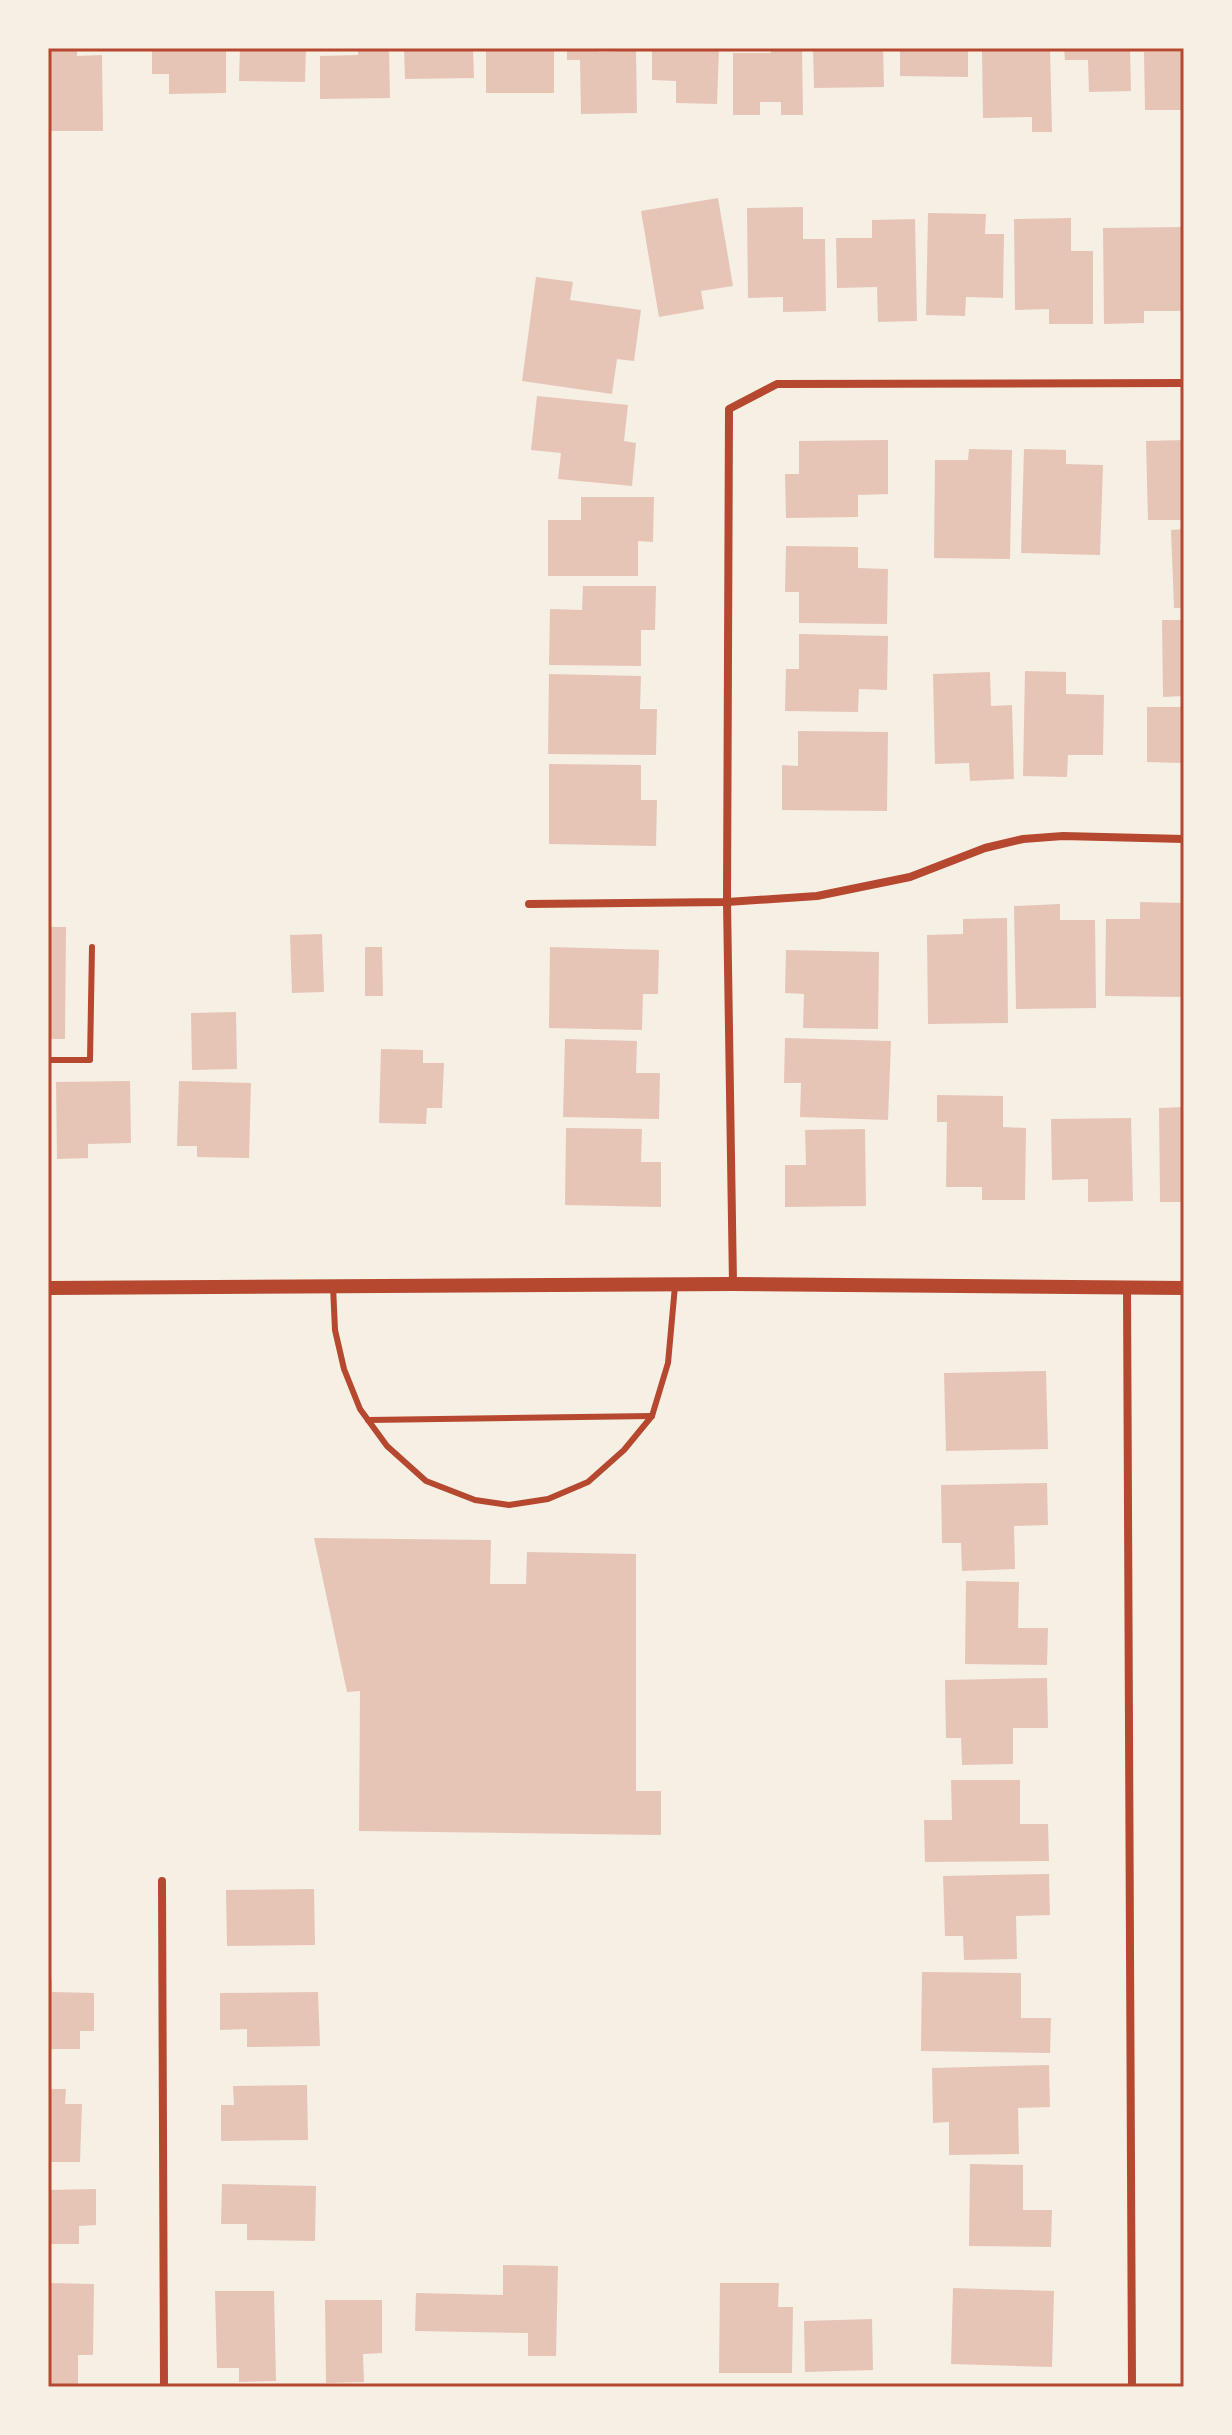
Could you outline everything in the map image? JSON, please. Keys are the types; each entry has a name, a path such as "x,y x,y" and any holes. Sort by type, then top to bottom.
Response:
{"street":[{"path":"733,1284 727,902 729,409 777,384 1184,383"},
{"path":"529,904 727,902 817,896 910,877 985,848 1023,839 1063,836 1184,839"},
{"path":"48,1288 733,1284 1184,1288"},
{"path":"1127,1288 1132,2387"},
{"path":"162,1881 164,2387"}],"lane":[{"path":"48,1060 90,1060 92,947"},
{"path":"333,1286 335,1330 344,1369 360,1409 387,1446 426,1481 475,1500 509,1505 548,1499 588,1482 624,1450 652,1416 668,1363 675,1284"},
{"path":"368,1420 652,1416"}],"building":[{"path":"48,48 77,48 77,56 102,55 103,131 50,131"},
{"path":"152,48 226,48 226,93 169,94 169,74 152,74"},
{"path":"240,48 306,48 305,82 239,81"},
{"path":"358,48 389,48 390,98 320,99 320,56 358,55"},
{"path":"404,48 473,48 474,78 405,79"},
{"path":"486,48 554,48 554,93 486,93"},
{"path":"567,48 599,48 599,52 636,50 637,113 581,114 580,60 567,60"},
{"path":"652,48 719,48 717,104 676,103 676,81 652,80"},
{"path":"771,48 802,48 803,115 781,115 781,102 760,102 760,115 733,115 733,53 771,53"},
{"path":"813,48 883,48 884,87 814,88"},
{"path":"900,48 968,48 968,77 900,76"},
{"path":"1050,48 1052,132 1032,132 1032,117 983,118 982,51"},
{"path":"1064,48 1130,48 1131,91 1089,92 1088,60 1065,60"},
{"path":"1144,52 1184,52 1184,110 1145,110"},
{"path":"718,198 733,286 701,291 704,309 659,317 641,211"},
{"path":"803,207 803,239 825,239 826,311 783,312 783,297 748,298 747,208"},
{"path":"928,213 986,214 985,234 1004,234 1003,298 966,297 965,316 926,315"},
{"path":"1071,218 1071,251 1093,251 1093,324 1049,324 1049,309 1015,310 1014,219"},
{"path":"915,219 917,321 878,322 877,287 837,288 836,238 872,238 872,220"},
{"path":"1181,227 1183,311 1144,311 1144,323 1104,324 1103,228"},
{"path":"536,277 573,282 570,300 641,310 634,361 617,359 612,394 522,381"},
{"path":"537,396 628,405 624,441 636,443 632,486 558,479 561,453 531,450"},
{"path":"888,440 888,494 858,495 858,517 786,518 785,474 799,474 799,441"},
{"path":"1184,440 1184,520 1148,520 1146,441"},
{"path":"969,449 1012,450 1010,559 934,558 935,460 968,460"},
{"path":"1024,449 1066,450 1066,464 1103,465 1100,555 1021,553"},
{"path":"581,497 654,497 653,542 638,541 638,576 548,576 548,520 581,520"},
{"path":"1184,529 1184,608 1174,608 1171,530"},
{"path":"786,546 858,547 858,568 888,569 887,624 799,623 799,592 785,592"},
{"path":"583,586 656,586 655,630 641,630 641,666 549,665 550,609 582,610"},
{"path":"1162,620 1184,620 1184,696 1163,697"},
{"path":"799,634 888,636 887,690 859,689 858,712 785,711 786,669 799,669"},
{"path":"1025,671 1066,672 1066,694 1104,695 1103,755 1068,755 1067,777 1023,776"},
{"path":"990,672 991,706 1012,705 1014,779 970,781 969,763 935,764 933,674"},
{"path":"549,674 641,676 640,709 657,709 656,755 548,754"},
{"path":"1147,707 1184,707 1184,786 1181,786 1181,763 1147,762"},
{"path":"798,731 888,732 887,811 782,810 782,765 798,766"},
{"path":"549,764 641,765 641,800 657,800 656,846 549,844"},
{"path":"1140,902 1184,903 1183,997 1105,996 1106,919 1140,919"},
{"path":"1060,904 1060,920 1095,920 1096,1008 1016,1009 1014,906"},
{"path":"1007,918 1008,1023 928,1024 927,935 963,934 963,919"},
{"path":"48,927 66,927 65,1039 48,1039"},
{"path":"322,934 324,992 292,993 290,935"},
{"path":"365,947 382,947 383,996 365,996"},
{"path":"550,947 659,950 658,994 643,994 642,1030 549,1028"},
{"path":"786,950 879,952 878,1029 803,1028 804,994 785,993"},
{"path":"236,1012 237,1069 192,1070 191,1013"},
{"path":"785,1038 891,1041 888,1120 800,1117 801,1083 784,1083"},
{"path":"565,1039 637,1041 636,1073 660,1073 659,1119 563,1117"},
{"path":"381,1049 423,1050 423,1063 444,1063 442,1108 427,1108 426,1124 379,1123"},
{"path":"130,1081 131,1143 88,1144 88,1158 57,1159 56,1082"},
{"path":"179,1081 251,1083 249,1158 197,1157 197,1146 177,1146"},
{"path":"937,1095 1003,1096 1003,1127 1026,1128 1025,1200 982,1200 982,1187 946,1187 947,1122 937,1122"},
{"path":"1184,1107 1184,1202 1160,1202 1159,1108"},
{"path":"1131,1118 1133,1201 1088,1202 1088,1179 1052,1180 1051,1119"},
{"path":"566,1128 642,1129 641,1162 661,1162 661,1207 565,1205"},
{"path":"865,1129 866,1206 785,1207 785,1165 806,1165 805,1130"},
{"path":"1046,1371 1048,1449 946,1451 944,1373"},
{"path":"1047,1483 1048,1525 1014,1526 1015,1569 962,1571 961,1543 942,1543 941,1485"},
{"path":"314,1538 491,1540 490,1584 526,1584 527,1552 636,1554 636,1791 661,1791 661,1835 359,1831 360,1691 347,1692"},
{"path":"966,1581 1019,1582 1018,1628 1048,1628 1047,1665 965,1664"},
{"path":"1047,1678 1048,1728 1013,1728 1013,1764 962,1765 961,1738 946,1738 945,1680"},
{"path":"951,1780 1020,1780 1020,1824 1048,1824 1049,1861 925,1862 924,1820 952,1820"},
{"path":"1049,1874 1050,1915 1016,1916 1017,1959 964,1960 963,1936 945,1936 943,1876"},
{"path":"314,1889 315,1945 227,1946 226,1890"},
{"path":"922,1972 1021,1973 1021,2018 1051,2018 1050,2053 921,2051"},
{"path":"48,1979 52,1979 52,1992 94,1993 94,2031 80,2031 80,2049 48,2049"},
{"path":"318,1992 320,2046 247,2047 247,2029 220,2030 220,1993"},
{"path":"1049,2065 1050,2107 1018,2108 1019,2154 949,2155 949,2122 933,2123 932,2068"},
{"path":"307,2085 308,2140 221,2141 221,2105 234,2105 233,2086"},
{"path":"48,2089 66,2089 65,2104 82,2104 80,2162 48,2162"},
{"path":"970,2164 1023,2165 1023,2210 1052,2210 1051,2247 969,2246"},
{"path":"222,2184 316,2186 315,2241 247,2240 247,2224 221,2224"},
{"path":"96,2189 96,2225 79,2226 79,2244 48,2244 48,2190"},
{"path":"503,2265 558,2266 556,2356 528,2356 528,2333 415,2331 416,2293 503,2295"},
{"path":"48,2283 94,2284 93,2355 78,2355 78,2384 48,2384"},
{"path":"720,2283 779,2283 778,2307 793,2307 792,2373 719,2373"},
{"path":"953,2288 1054,2291 1052,2367 951,2364"},
{"path":"215,2291 274,2291 276,2381 239,2382 239,2368 217,2368"},
{"path":"325,2300 382,2300 382,2353 363,2354 364,2382 326,2383"},
{"path":"872,2319 873,2370 805,2372 804,2321"}]}
